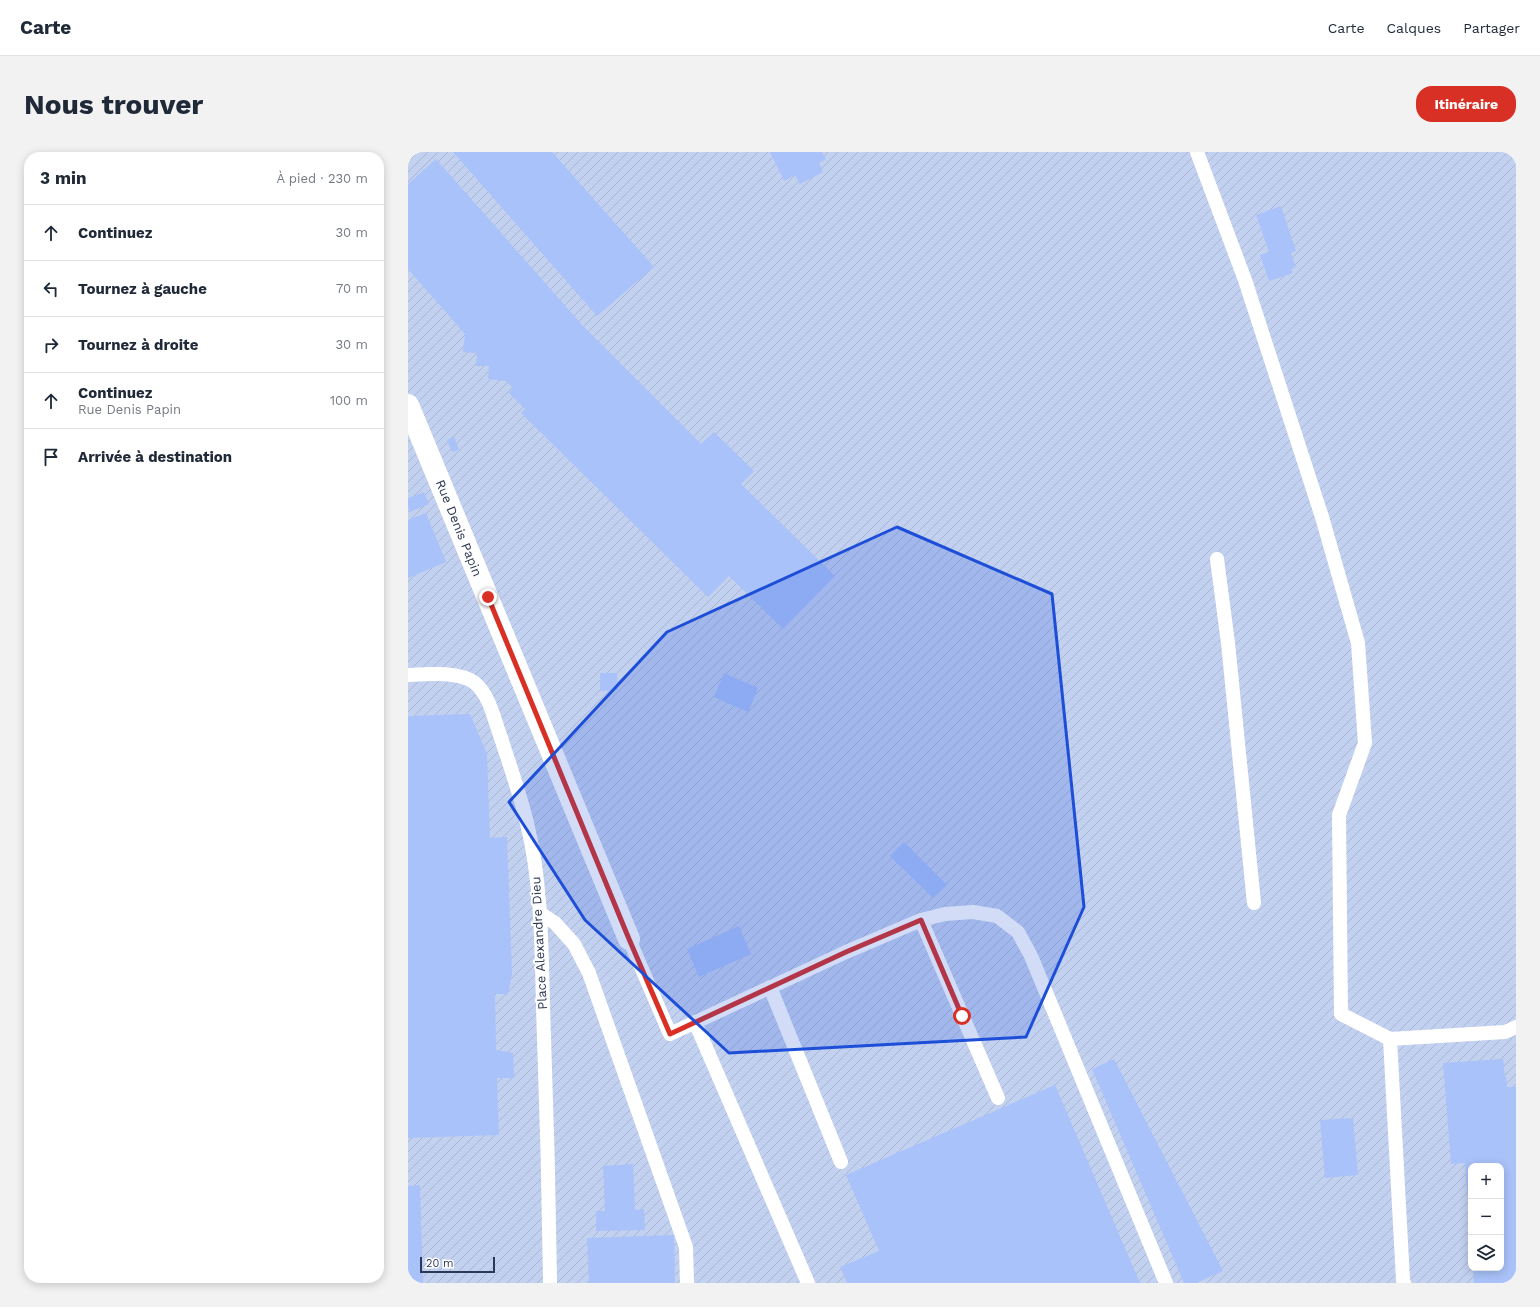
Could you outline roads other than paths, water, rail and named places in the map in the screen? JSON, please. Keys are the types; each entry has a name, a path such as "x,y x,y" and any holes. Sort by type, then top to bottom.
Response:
{"street":[{"name":"Rue Denis Papin","path":"408,405 629,939"}],"lane":[{"path":"1197,152 1247,287 1322,517 1358,643 1365,743 1339,815 1342,1014 1390,1039 1505,1032 1516,1028"},
{"path":"1217,559 1228,643 1254,903"},
{"name":"Place Alexandre Dieu","path":"408,675 435,674 457,676 474,682 486,695 512,769 527,823 535,865 540,913 548,1146 550,1283"},
{"path":"629,939 670,1034 846,952 921,920 945,914 973,912 997,916 1018,932 1031,956 1166,1283"},
{"path":"540,913 555,924 574,944 589,973 686,1247 687,1283"},
{"path":"921,920 998,1098"},
{"path":"770,987 841,1162"},
{"path":"695,1022 808,1283"},
{"path":"1390,1039 1404,1283"}]}
